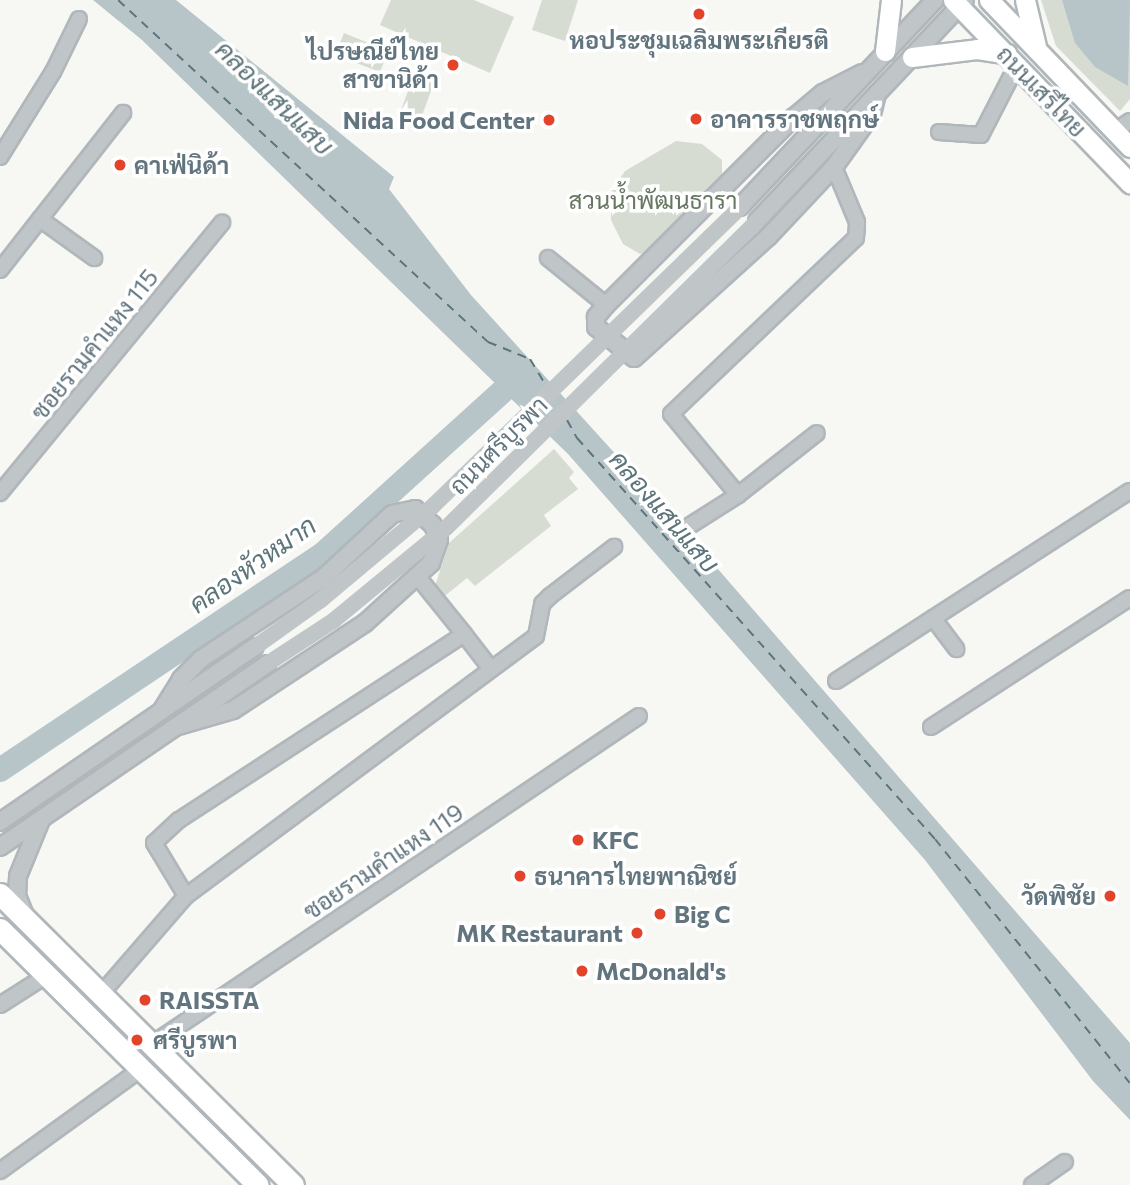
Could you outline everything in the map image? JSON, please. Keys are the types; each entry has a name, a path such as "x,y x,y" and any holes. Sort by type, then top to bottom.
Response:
{"main road":[{"path":"885,51 891,0"},
{"name":"ถนนเสรีไทย","path":"989,0 1038,51 1122,126 1130,147"},
{"path":"1026,0 1038,51"},
{"name":"ถนนเสรีไทย","path":"959,2 1130,183"},
{"path":"912,57 977,49 1012,60"},
{"path":"0,894 293,1185"},
{"path":"0,929 258,1185"}],"street":[{"name":"ถนนศรีบูรพา","path":"0,822 321,600 432,507 740,207 862,73 935,0"},
{"name":"ถนนศรีบูรพา","path":"0,847 333,621 446,528 757,222 912,57 959,2"},
{"path":"0,157 53,72 79,19"},
{"path":"939,132 981,135 1012,60"},
{"path":"862,73 823,93 794,117 606,305 596,317 596,327 634,358 768,237 834,167 872,114 877,94"},
{"path":"0,270 123,113"},
{"path":"738,495 671,414 856,238 857,222 834,167"},
{"path":"40,219 94,258"},
{"name":"ซอยรามคำแหง 115","path":"0,494 222,223"},
{"path":"548,258 606,305"},
{"path":"686,528 738,495 817,433"},
{"path":"836,681 1130,491"},
{"path":"162,709 201,659 323,578 400,509 421,512 437,531 435,557 418,577 366,623 246,703 217,717 175,727"},
{"path":"101,994 186,896 536,636 542,604 614,547"},
{"path":"418,577 491,669"},
{"path":"931,727 1130,598"},
{"path":"933,618 956,649"},
{"path":"186,896 165,867 154,846 155,838 464,634"},
{"name":"ซอยรามคำแหง 119","path":"152,1044 639,716"},
{"path":"0,810 28,804"},
{"path":"27,920 17,896 18,876 42,818"},
{"path":"0,1005 47,975"},
{"path":"0,1171 141,1069"},
{"path":"1032,1185 1065,1162"}],"green space":[{"path":"391,0 474,0 514,17 490,73 380,25"},
{"path":"542,0 578,0 565,41 532,30"},
{"path":"1041,0 1130,0 1130,99 1120,111 1056,46"},
{"path":"344,33 388,51 380,72 335,55"},
{"path":"417,67 437,75 421,118 401,110"},
{"name":"สวนน้ำพัฒนธารา","path":"676,141 702,144 722,160 722,177 715,194 659,248 640,254 623,244 611,220 611,192 625,171"},
{"path":"554,449 574,472 569,478 578,489 544,515 551,526 475,586 467,578 441,599 434,589 449,543"}],"water":[{"name":"คลองแสนแสบ","path":"93,0 176,0 394,177 389,189 471,295 670,514 1130,1043 1130,1120 1093,1081 925,860 568,454 142,40"},
{"path":"1062,0 1130,0 1128,86 1095,67 1075,43"}],"waterway":[{"name":"คลองหัวหมาก","path":"0,770 323,554 516,379"}],"ferry route":[{"path":"118,0 488,342 530,359 546,386"},
{"path":"567,420 577,438 935,839 1130,1083"}],"place":[{"name":"หอประชุมเฉลิมพระเกียรติ","path":"699,14"},
{"name":"ไปรษณีย์ไทย สาขานิด้า","path":"453,65"},
{"name":"อาคารราชพฤกษ์","path":"696,119"},
{"name":"Nida Food Center","path":"549,120"},
{"name":"คาเฟ่นิด้า","path":"120,165"},
{"name":"KFC","path":"578,840"},
{"name":"ธนาคารไทยพาณิชย์","path":"520,876"},
{"name":"วัดพิชัย","path":"1110,896"},
{"name":"Big C","path":"660,914"},
{"name":"MK Restaurant","path":"637,933"},
{"name":"McDonald's","path":"582,971"},
{"name":"RAISSTA","path":"145,1000"},
{"name":"ศรีบูรพา","path":"137,1040"}]}
